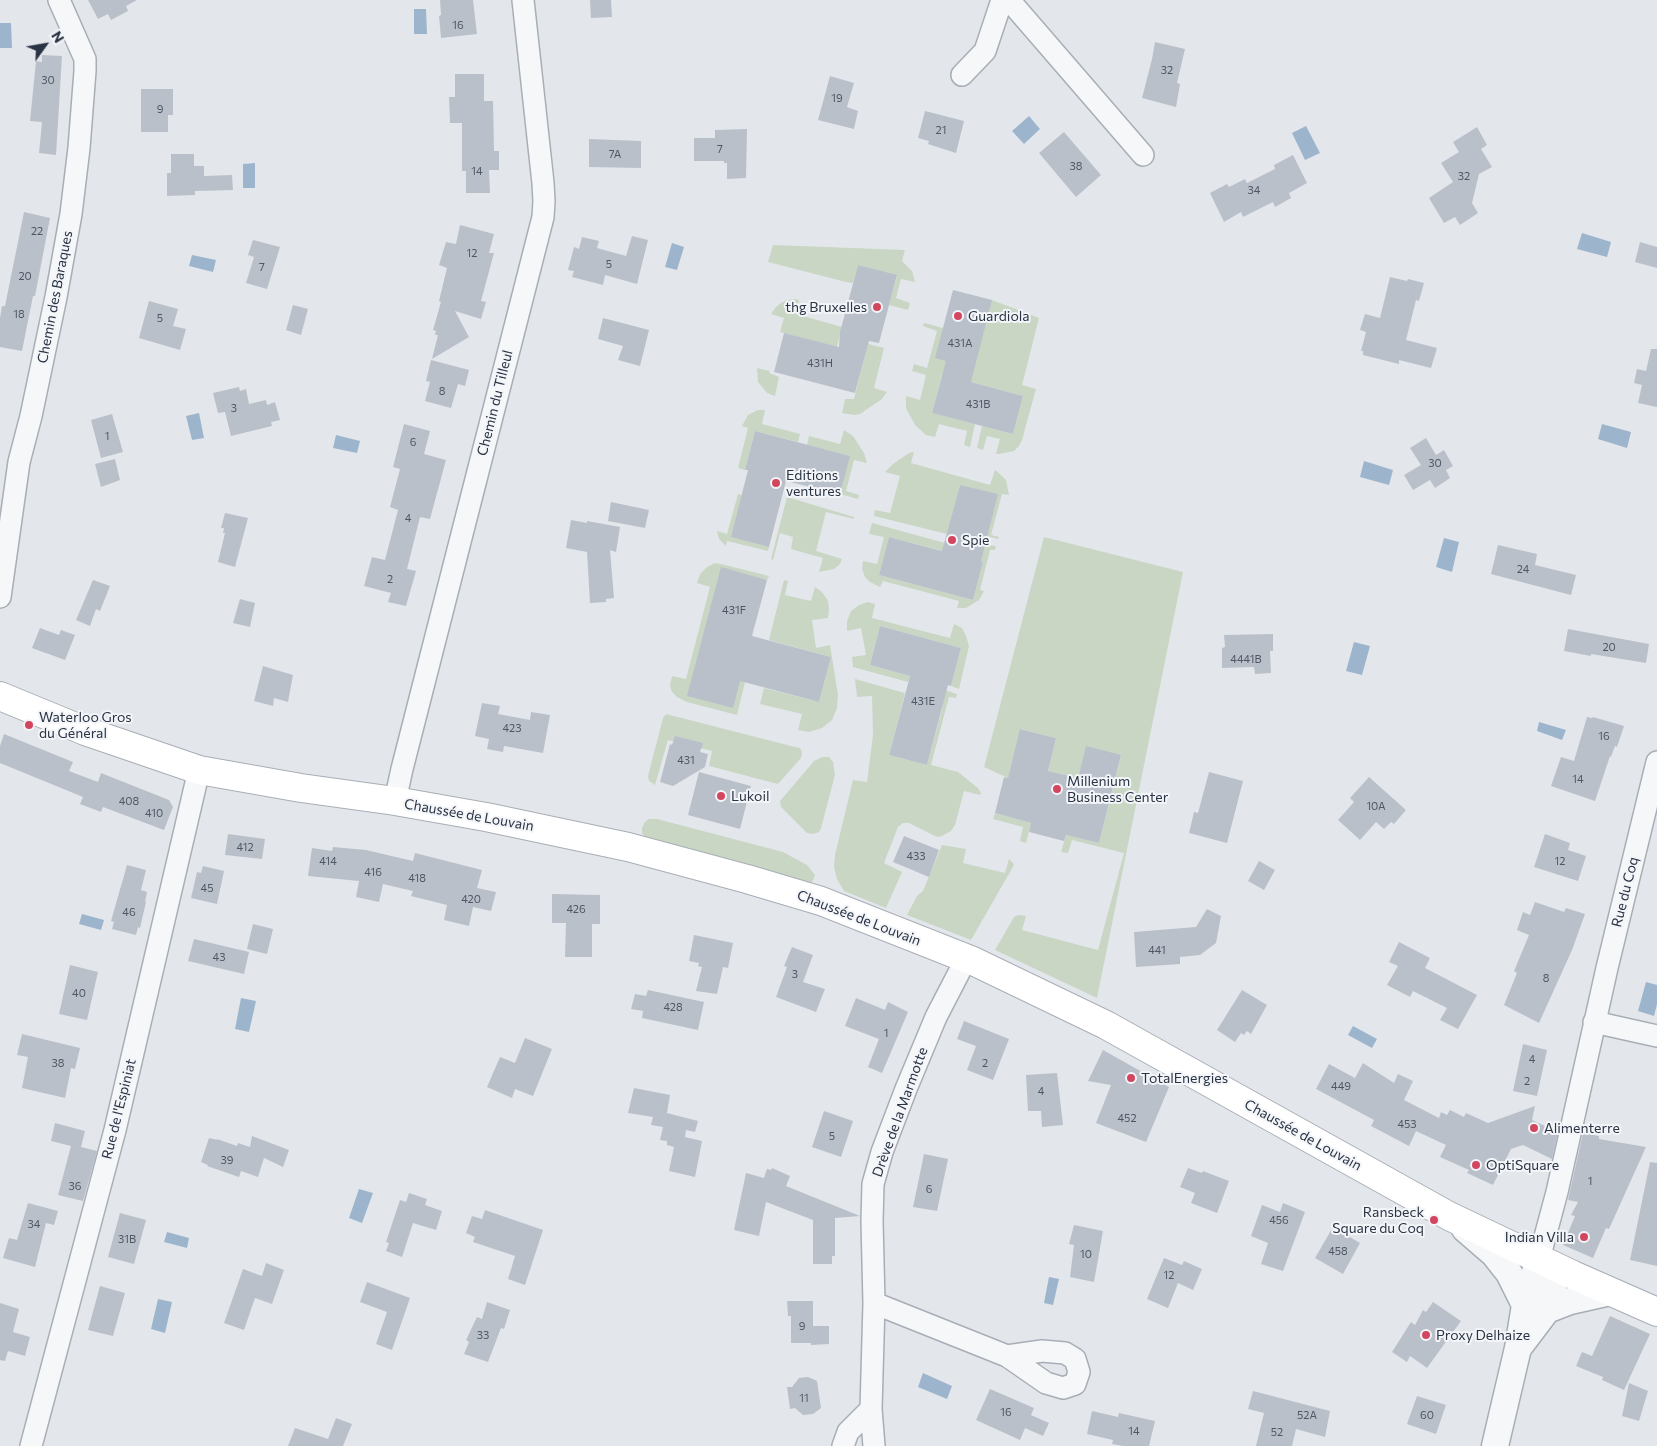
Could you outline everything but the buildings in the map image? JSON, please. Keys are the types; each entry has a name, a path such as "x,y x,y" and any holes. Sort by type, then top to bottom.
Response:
{"main road":[{"name":"Chaussée de Louvain","path":"0,696 85,730 199,770 486,817 628,847 820,901 973,961 1106,1025 1449,1216 1539,1260 1657,1312"}],"street":[{"name":"Chemin des Baraques","path":"0,596 19,462 54,306 71,214 79,148 86,72 85,59 59,0"},
{"name":"Chemin du Tilleul","path":"395,801 543,217 543,183 523,0"},
{"path":"962,76 985,51 1002,0"},
{"path":"1009,0 1143,155"},
{"name":"Rue du Coq","path":"1539,1260 1557,1192 1594,1022 1657,762"},
{"name":"Rue de l'Espiniat","path":"31,1446 115,1130 199,770"},
{"name":"Drève de la Marmotte","path":"874,1446 872,1409 874,1303 873,1184 882,1152 936,1017 966,959"},
{"path":"1594,1022 1657,1036"},
{"path":"1449,1216 1494,1254 1536,1308"},
{"path":"1495,1446 1518,1348 1536,1308 1552,1296 1551,1274 1539,1260"},
{"path":"1536,1308 1610,1292"},
{"path":"874,1303 1007,1356"},
{"path":"843,1446 848,1432 872,1409"}],"green space":[{"path":"773,245 905,250 902,261 912,271 915,282 901,279 896,298 910,303 908,310 889,305 897,276 858,265 853,283 846,282 768,262"},
{"path":"795,299 799,300 796,314 842,327 837,347 780,332 784,318 771,314 781,303"},
{"path":"992,300 1039,318 1022,385 1036,389 1022,440 1014,451 999,454 996,454 1000,439 987,436 983,450 977,448 982,426 1013,434 1023,396 964,380"},
{"path":"924,323 943,328 951,362 942,375 932,413 975,424 970,447 964,445 967,431 939,424 935,437 926,435 915,425 906,408 906,396 920,400 926,375 912,371 914,364 927,368 937,331 923,326"},
{"path":"868,344 884,348 874,388 887,392 882,399 860,414 842,413 845,399 854,399"},
{"path":"757,368 770,371 769,373 779,377 775,396 767,393 758,382"},
{"path":"758,410 765,410 762,424 800,434 798,442 755,431 745,470 738,468 748,428 742,426 748,415"},
{"path":"844,430 853,436 864,453 867,463 854,460 846,491 859,495 858,499 840,494 849,456 807,445 809,436 840,444"},
{"path":"914,452 911,463 990,485 995,470 1006,480 1009,495 1002,494 991,535 999,537 998,539 987,536 997,495 960,485 947,534 874,516 875,510 890,513 900,476 885,472 893,464 909,453"},
{"path":"738,494 742,495 769,547 768,551 727,541 726,546 719,539 717,531 727,534"},
{"path":"787,497 854,517 854,519 826,512 816,551 842,559 840,564 834,569 819,572 823,558 791,549 793,537 780,533 773,560 771,559"},
{"path":"872,523 945,543 943,551 889,537 879,575 973,600 983,562 979,560 983,544 996,546 995,550 990,550 980,590 984,591 979,600 966,608 957,608 959,601 883,581 880,587 870,582 865,577 862,569 863,561 877,564 884,537 869,534"},
{"path":"1044,537 1183,572 1097,998 995,950 1014,917 1018,915 1026,916 1022,930 1098,950 1124,853 1072,840 1068,853 1061,852 1066,835 1099,843 1121,756 1086,747 1078,778 1048,771 1056,738 1021,729 1008,778 984,767"},
{"path":"715,563 769,576 767,580 722,568 741,677 746,678 737,715 687,702 672,692 670,685 672,676 686,679 710,587 697,583 700,574 707,567"},
{"path":"784,580 788,581 785,595 811,601 815,587 822,592 828,601 828,618 812,620 816,648 830,645 838,695 837,708 832,720 822,728 809,732 798,730 802,714 760,704 764,688 819,702 831,657 769,640"},
{"path":"868,602 875,604 872,618 950,638 954,624 962,628 969,646 959,689 951,686 961,648 880,626 870,665 910,676 908,682 853,667 852,657 866,655 861,628 847,631 847,621 851,611 859,605"},
{"path":"855,679 905,693 889,755 927,765 942,710 945,690 957,694 956,698 949,697 931,765 958,772 978,788 981,793 980,795 964,791 955,825 951,831 942,836 937,837 909,823 903,823 898,827 884,863 902,872 886,908 844,891 837,879 834,867 835,855 853,780 867,782 873,735 872,696 857,697"},
{"path":"666,714 800,748 802,752 801,758 778,784 709,766 712,751 668,740 655,785 649,781 648,776 663,718"},
{"path":"822,757 829,757 833,762 835,775 821,828 819,832 813,834 807,833 781,807 780,801 814,761"},
{"path":"995,813 1031,823 1026,843 1020,841 1023,827 993,819"},
{"path":"649,819 657,819 783,852 807,865 815,875 810,884 648,841 642,833 642,828"},
{"path":"942,845 966,849 963,863 1005,873 1009,859 1014,865 971,940 907,915 917,896 923,891"}],"water":[{"path":"414,9 426,9 427,34 414,34"},
{"path":"0,23 11,23 12,48 0,48"},
{"path":"1029,116 1040,129 1024,144 1012,131"},
{"path":"1306,126 1320,153 1305,160 1292,133"},
{"path":"255,163 255,188 243,188 243,164"},
{"path":"1582,233 1611,242 1607,257 1577,249"},
{"path":"672,243 684,247 677,270 665,267"},
{"path":"192,255 216,260 213,272 189,266"},
{"path":"199,413 204,438 192,440 186,416"},
{"path":"1602,424 1631,432 1627,448 1598,439"},
{"path":"336,435 360,441 357,453 333,448"},
{"path":"1364,461 1393,470 1389,485 1360,477"},
{"path":"1444,538 1459,542 1452,572 1436,567"},
{"path":"1354,642 1370,646 1362,675 1346,671"},
{"path":"1539,722 1566,730 1562,740 1537,731"},
{"path":"82,914 104,920 101,930 79,924"},
{"path":"1646,982 1657,985 1657,1004 1654,1016 1638,1011"},
{"path":"241,998 256,1001 249,1032 235,1029"},
{"path":"1353,1026 1377,1039 1372,1048 1348,1035"},
{"path":"359,1189 373,1193 362,1223 349,1218"},
{"path":"167,1232 189,1238 187,1248 164,1242"},
{"path":"1049,1277 1059,1279 1053,1305 1044,1303"},
{"path":"158,1299 172,1302 165,1333 151,1329"},
{"path":"923,1373 952,1386 947,1399 918,1387"}],"place":[{"name":"thg Bruxelles","path":"877,307"},
{"name":"Guardiola","path":"958,316"},
{"name":"Editions ventures","path":"776,483"},
{"name":"Spie","path":"952,540"},
{"name":"Waterloo Gros du Général","path":"29,725"},
{"name":"Millenium Business Center","path":"1057,789"},
{"name":"Lukoil","path":"721,796"},
{"name":"TotalEnergies","path":"1131,1078"},
{"name":"Alimenterre","path":"1534,1128"},
{"name":"OptiSquare","path":"1476,1165"},
{"name":"Ransbeck Square du Coq","path":"1434,1220"},
{"name":"Indian Villa","path":"1584,1237"},
{"name":"Proxy Delhaize","path":"1426,1335"}]}
